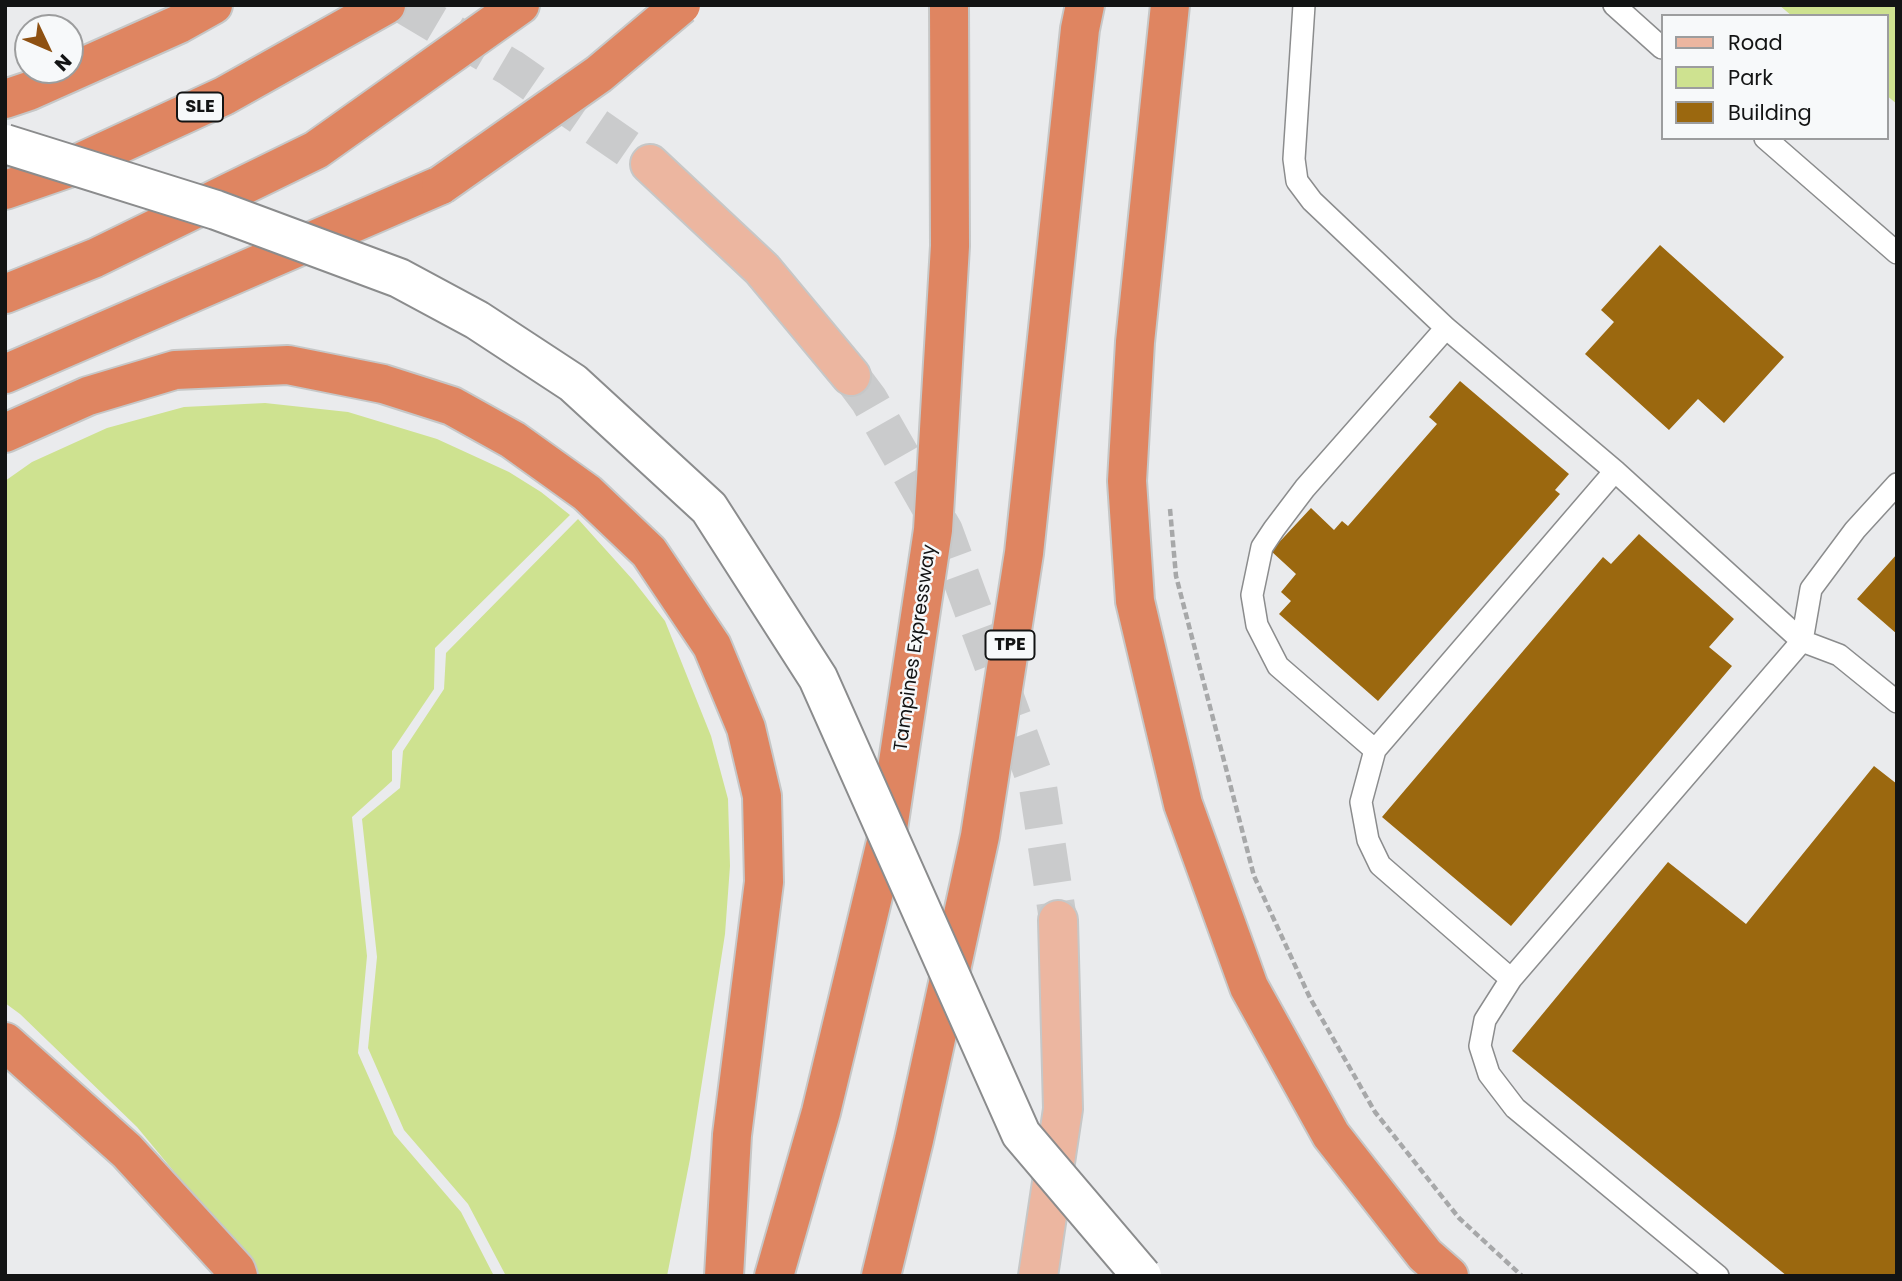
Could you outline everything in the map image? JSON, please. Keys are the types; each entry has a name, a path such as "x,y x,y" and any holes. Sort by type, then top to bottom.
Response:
{"highway":[{"path":"5,99 29,91 154,35 213,5"},
{"name":"SLE","path":"5,190 66,169 224,96 386,5"},
{"path":"5,294 95,258 316,150 520,5"},
{"path":"5,374 440,185 599,74 681,5"},
{"name":"Tampines Expressway","path":"774,1276 821,1112 886,842 933,530 950,246 949,5"},
{"name":"TPE","path":"881,1276 917,1127 980,836 1024,553 1085,5"},
{"path":"1170,5 1135,342 1127,481 1135,601 1183,803 1249,987 1331,1135 1425,1255 1449,1276"},
{"path":"5,433 88,396 176,370 288,365 383,384 452,406 513,440 587,493 649,552 712,646 746,728 762,796 764,882 732,1135 723,1276"},
{"path":"5,1042 127,1152 238,1276"}],"main road":[{"path":"5,144 216,210 399,278 477,320 573,383 709,508 818,678 1020,1134 1142,1276"},
{"path":"649,164 762,269 851,376"},
{"path":"1038,1276 1063,1109 1058,920"}],"lane":[{"path":"1304,5 1294,159 1297,181 1312,201 1446,328 1615,471 1802,641 1839,655 1897,702"},
{"path":"1614,5 1660,46"},
{"path":"1767,140 1897,253"},
{"path":"1375,750 1278,666 1258,625 1252,595 1262,547 1275,529 1305,488 1446,328"},
{"path":"1511,979 1380,865 1368,840 1362,802 1375,750 1615,471"},
{"path":"1718,1276 1516,1108 1489,1074 1480,1046 1485,1020 1511,979 1802,641 1811,589 1855,530 1897,484"}],"green space":[{"path":"1779,5 1897,5 1897,104 1888,97 1888,14 1790,14"},
{"path":"265,403 348,412 437,439 509,472 570,515 435,648 434,689 392,751 392,781 352,817 367,956 358,1053 394,1134 461,1212 494,1276 252,1276 235,1245 137,1127 20,1014 5,1003 5,481 32,462 107,428 184,407"},
{"path":"578,519 633,580 665,621 711,736 728,799 730,866 725,934 690,1159 667,1276 506,1276 468,1204 404,1130 368,1048 377,957 362,819 400,788 403,751 444,689 446,653"}],"building":[{"path":"1660,245 1784,357 1724,423 1698,399 1669,430 1585,354 1614,322 1601,310"},
{"path":"1460,381 1569,474 1555,490 1560,494 1378,701 1279,614 1291,601 1281,592 1296,574 1271,551 1311,508 1334,530 1342,521 1348,526 1437,424 1429,417"},
{"path":"1639,534 1734,619 1709,647 1732,666 1511,926 1382,817 1603,557 1611,564"},
{"path":"1897,554 1897,634 1857,599"},
{"path":"1874,766 1897,784 1897,1276 1787,1276 1512,1051 1668,862 1746,924"}],"tunnel":[{"path":"404,5 511,68 650,164"},
{"path":"851,376 869,400 944,531 1038,787 1058,920"}]}
